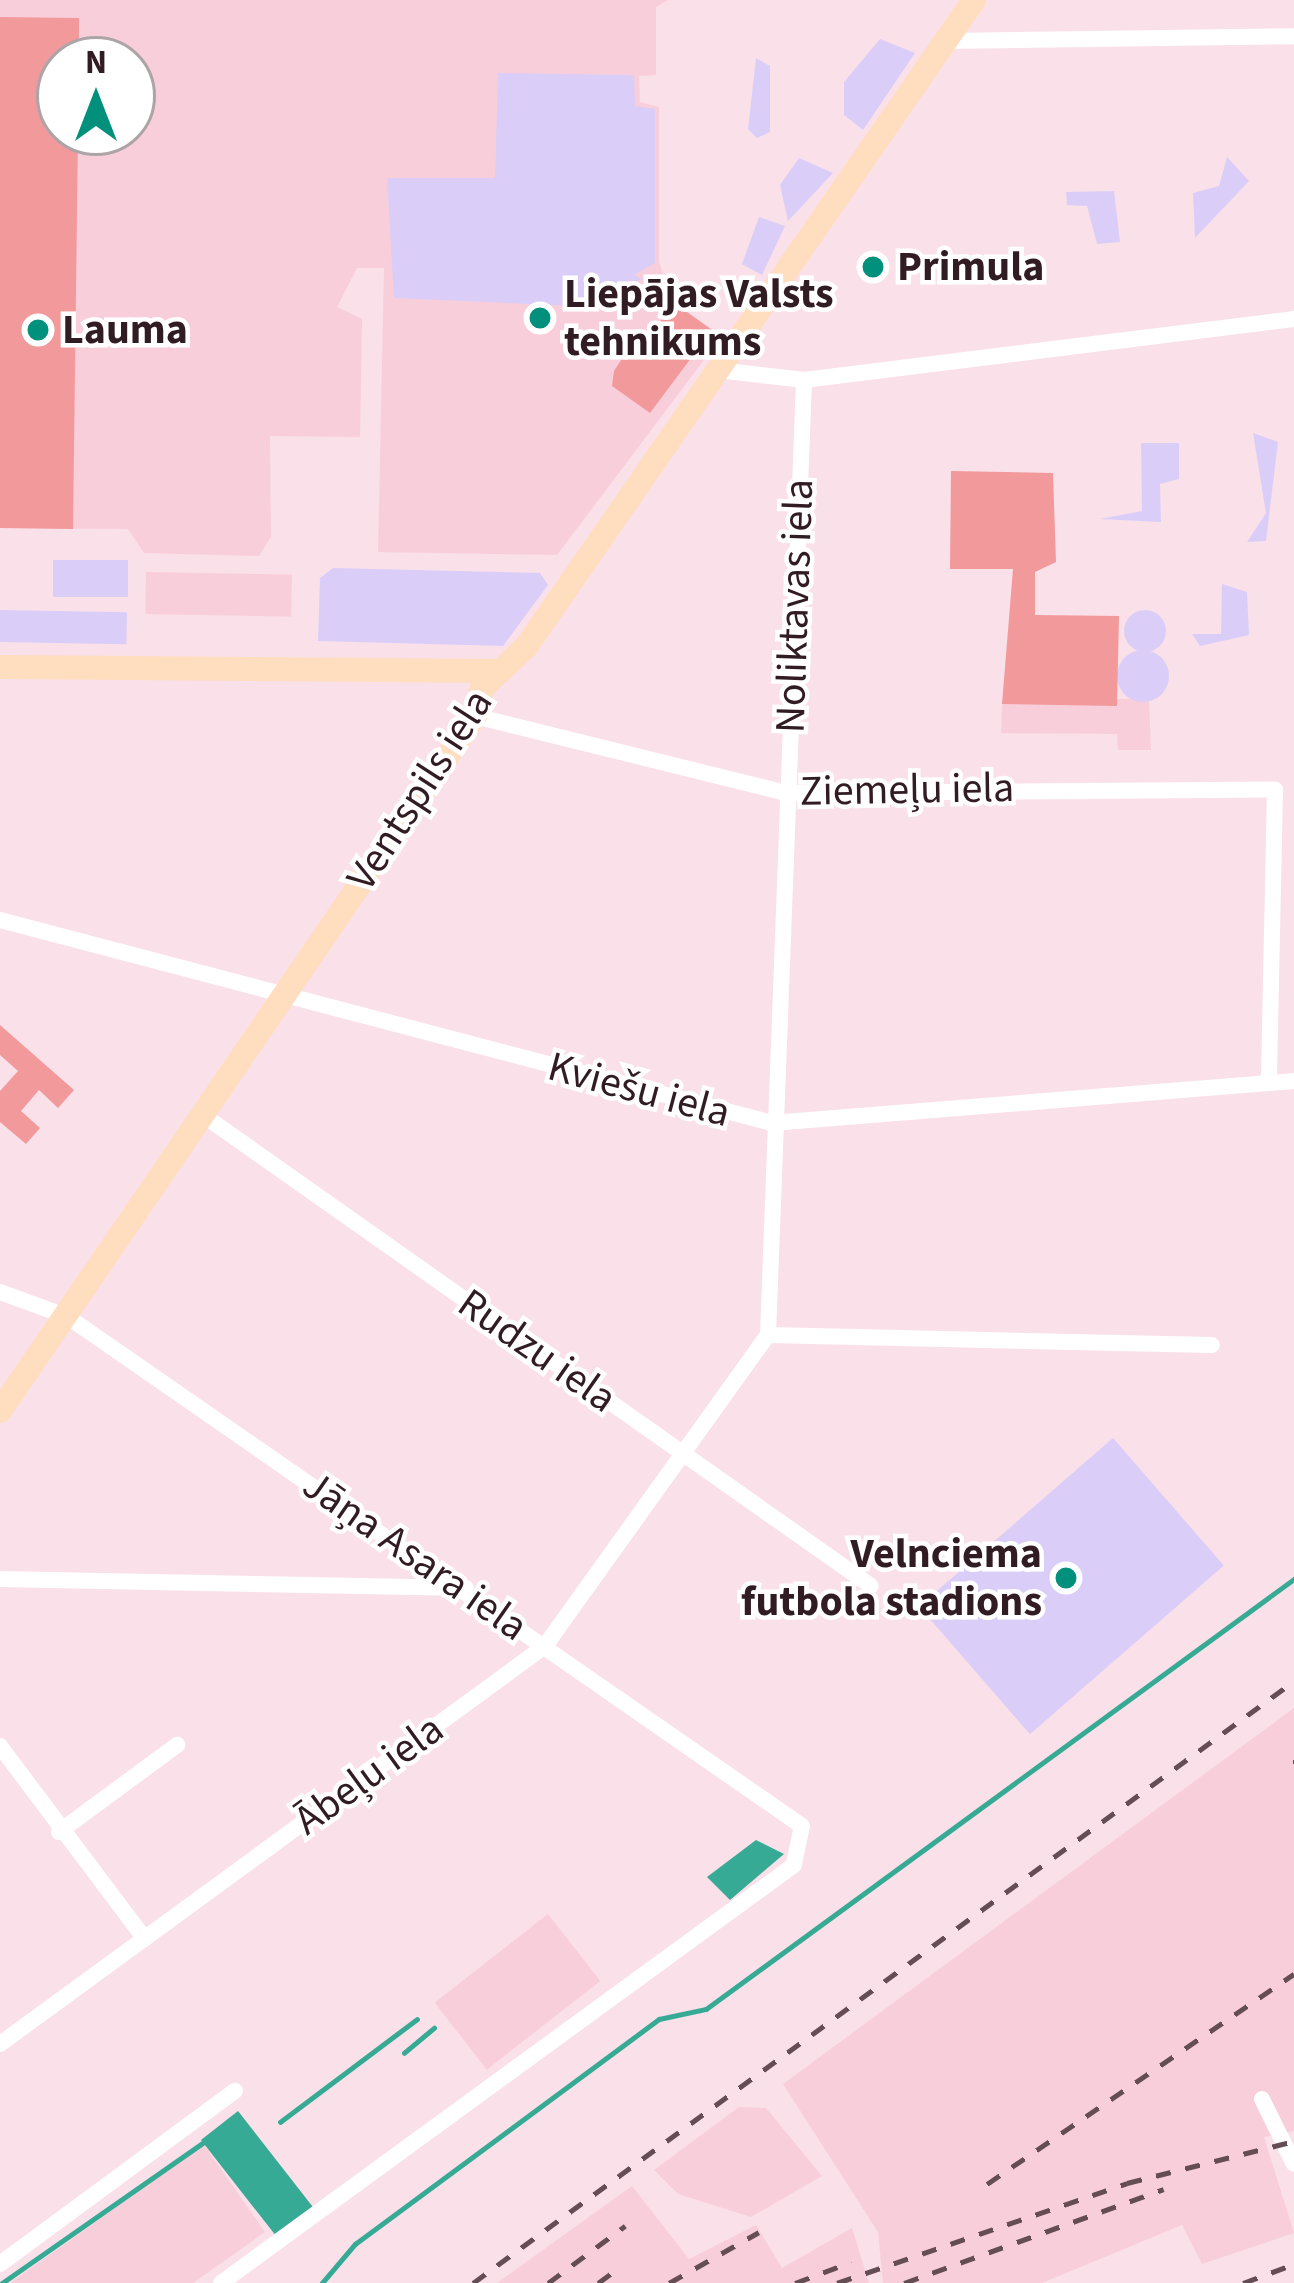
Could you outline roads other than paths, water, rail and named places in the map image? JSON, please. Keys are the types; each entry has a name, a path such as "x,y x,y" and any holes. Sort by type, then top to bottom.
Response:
{"street":[{"name":"Ventspils iela","path":"0,1412 475,716 501,671 718,370 974,0"},
{"path":"946,41 1294,36"},
{"path":"718,370 803,380 1294,319"},
{"name":"Noliktavas iela","path":"767,1335 803,380"},
{"path":"0,667 501,671"},
{"name":"Ziemeļu iela","path":"475,716 787,793 1275,790 1269,1081"},
{"name":"Kviešu iela","path":"0,920 772,1123 1294,1082"},
{"name":"Rudzu iela","path":"202,1115 871,1586"},
{"name":"Jāņa Asara iela","path":"0,1292 68,1317 466,1588 794,1815 805,1847 221,2283"},
{"path":"685,1453 767,1335 1212,1345"},
{"name":"Ābeļu iela","path":"0,2044 545,1646 685,1453"},
{"path":"0,1579 466,1588"},
{"path":"59,1832 177,1745"},
{"path":"0,1746 59,1832 145,1939"},
{"path":"0,2264 235,2092"},
{"path":"1262,2099 1294,2164"}],"waterway":[{"path":"322,2283 355,2244 659,2019 706,2009 1294,1579"},
{"path":"280,2122 417,2019"},
{"path":"404,2053 434,2028"},
{"path":"2,2283 204,2142"}],"railway":[{"path":"473,2283 1294,1681"},
{"path":"987,2184 1294,1974"},
{"path":"837,2283 1127,2183 1294,2141"},
{"path":"904,2283 1164,2189"},
{"path":"548,2283 625,2226"},
{"path":"669,2283 759,2232"},
{"path":"795,2283 851,2262"},
{"path":"1243,2283 1294,2264"},
{"path":"598,2283 617,2269"}],"place":[{"name":"Primula","path":"873,267"},
{"name":"Liepājas Valsts tehnikums","path":"540,318"},
{"name":"Lauma","path":"38,330"},
{"name":"Velnciema futbola stadions","path":"1066,1578"}]}
